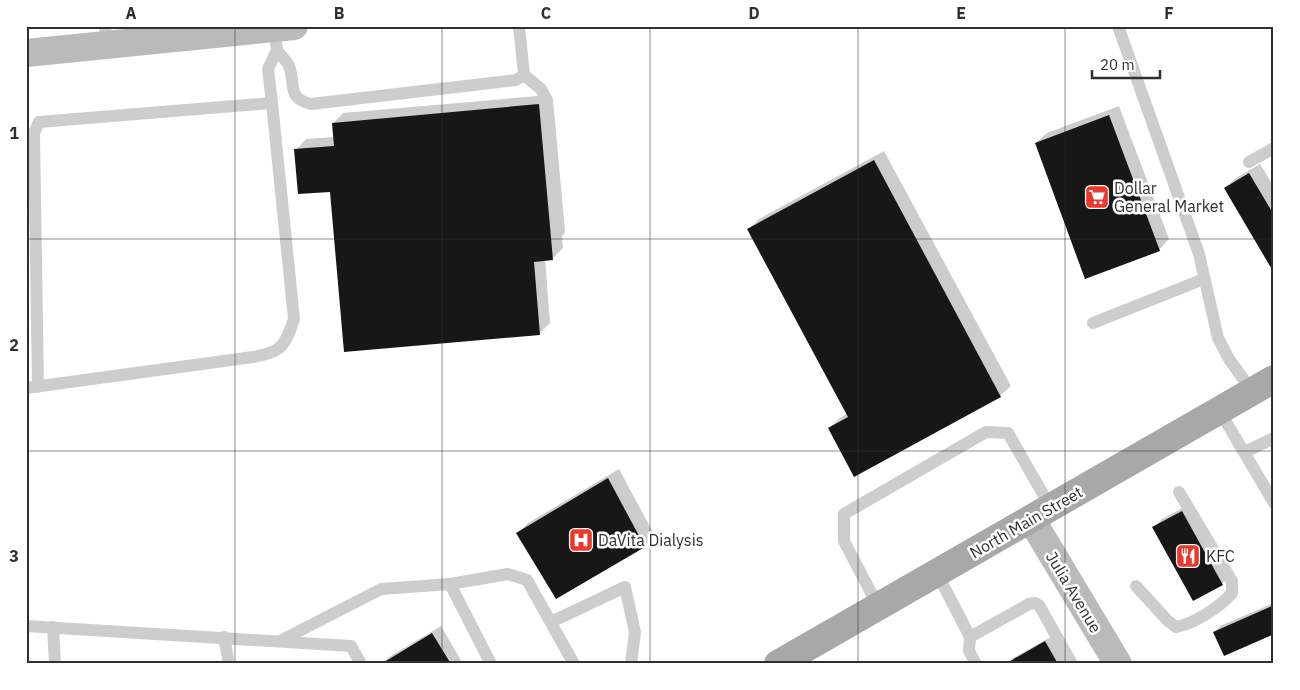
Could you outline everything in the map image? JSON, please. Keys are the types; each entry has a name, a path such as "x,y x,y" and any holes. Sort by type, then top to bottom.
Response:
{"main road":[{"name":"North Main Street","path":"778,664 1263,385"}],"street":[{"path":"26,53 106,36 282,35"},
{"name":"Julia Avenue","path":"1041,514 1118,664"}],"lane":[{"path":"519,26 524,75 541,89 547,100 559,232"},
{"path":"1118,26 1199,254 1218,338 1229,359 1263,385"},
{"path":"282,35 292,90 301,101 311,104 516,80 524,75"},
{"path":"272,103 39,122 34,133 32,388 272,354 287,341 294,319 272,103 268,69 282,35"},
{"path":"1248,162 1274,148"},
{"path":"1093,323 1204,279"},
{"path":"1219,410 1274,503"},
{"path":"878,606 844,541 844,514 986,432 1008,433 1041,514"},
{"path":"1245,452 1274,438"},
{"path":"1136,586 1167,620 1176,627 1185,626 1224,602 1232,593 1232,582 1179,492"},
{"path":"938,573 970,637 969,652 976,664"},
{"path":"280,641 381,589 450,584 508,574 527,580 574,664"},
{"path":"450,584 491,664"},
{"path":"551,622 625,587 635,632 631,664"},
{"path":"970,637 1029,604 1035,603 1039,606 1072,664"},
{"path":"26,626 351,646 361,664"},
{"path":"53,627 54,664"},
{"path":"224,638 229,664"}],"building":[{"path":"539,104 553,260 534,262 540,335 344,352 330,192 298,194 294,149 334,146 332,123"},
{"name":"Dollar General Market","path":"1109,115 1160,251 1085,279 1035,143"},
{"path":"874,160 1001,397 854,477 828,428 848,417 747,229"},
{"path":"1249,173 1271,210 1274,208 1274,273 1224,188"},
{"name":"DaVita Dialysis","path":"608,478 645,547 556,599 516,533"},
{"name":"KFC","path":"1182,511 1223,585 1193,601 1152,527"},
{"path":"1274,605 1274,634 1224,656 1213,632"},
{"path":"432,633 451,664 381,664"},
{"path":"1045,641 1058,664 1005,664"}],"place":[{"name":"Dollar General Market","path":"1097,197"},
{"name":"DaVita Dialysis","path":"581,540"},
{"name":"KFC","path":"1188,556"}]}
